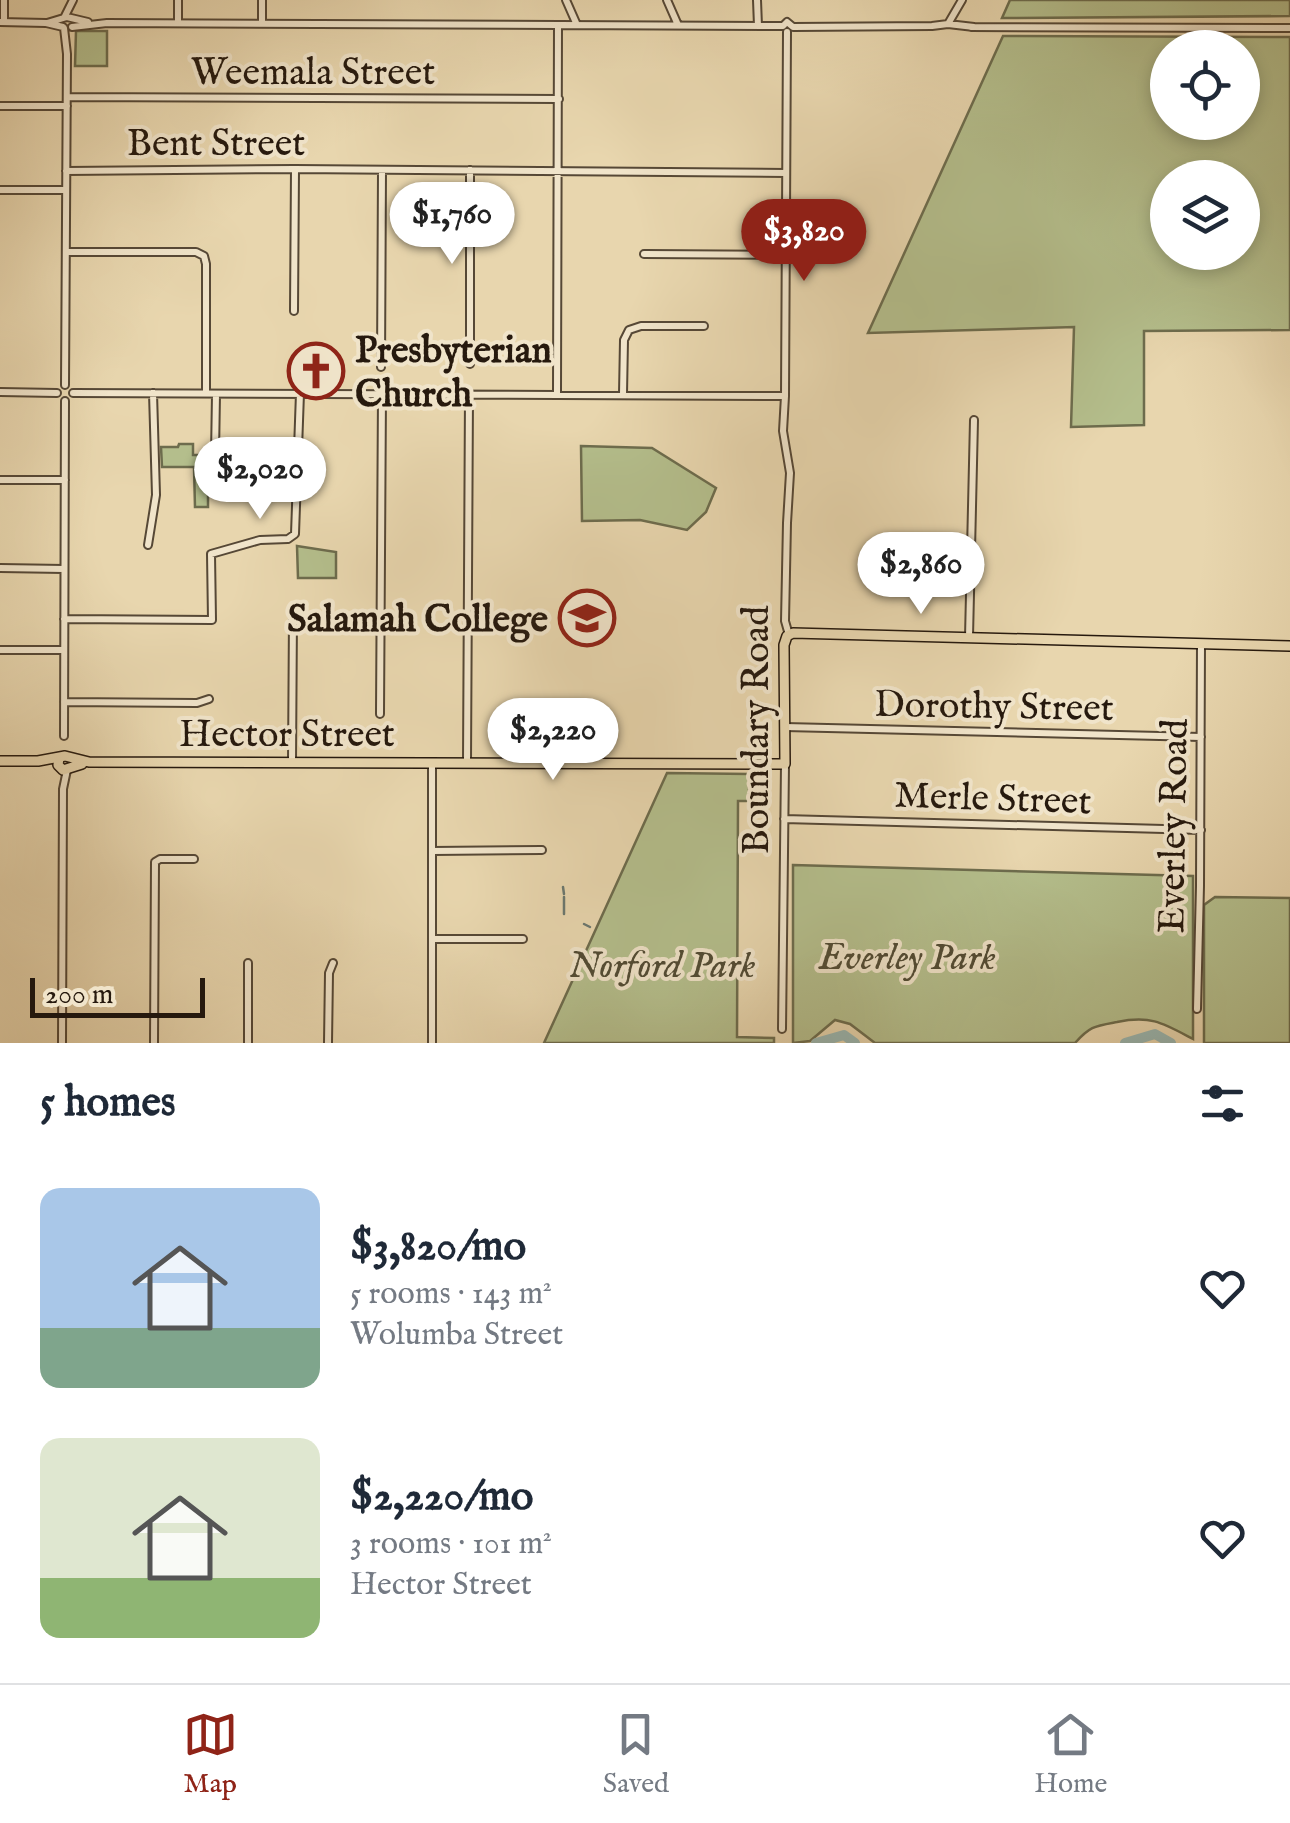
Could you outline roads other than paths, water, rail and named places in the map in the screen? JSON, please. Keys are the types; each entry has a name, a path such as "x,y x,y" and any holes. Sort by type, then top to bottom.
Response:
{"main road":[{"path":"790,635 1290,646"},
{"name":"Boundary Road","path":"785,764 784,646 790,635"},
{"name":"Hector Street","path":"0,761 64,765 785,764"}],"street":[{"path":"4,0 2,22 1290,28"},
{"path":"65,385 67,54 73,0"},
{"path":"178,0 178,23"},
{"path":"262,0 262,24"},
{"path":"566,0 577,25"},
{"path":"667,0 678,25"},
{"path":"758,0 758,26"},
{"path":"948,24 962,0"},
{"path":"962,0 960,17 970,26"},
{"path":"557,394 558,25"},
{"path":"932,26 970,26"},
{"name":"Boundary Road","path":"787,28 783,431 790,473 785,621 790,635"},
{"name":"Weemala Street","path":"0,106 67,102 559,99"},
{"path":"294,311 295,169"},
{"path":"381,367 382,170"},
{"path":"470,170 470,364"},
{"name":"Bent Street","path":"66,171 786,172"},
{"path":"0,190 66,190"},
{"path":"66,252 196,252 204,256 206,393"},
{"path":"644,254 786,255"},
{"path":"624,394 624,340 629,330 640,326 704,326"},
{"path":"57,393 65,385"},
{"path":"57,393 60,399 70,400 73,393 65,385"},
{"path":"0,392 57,393"},
{"path":"148,545 156,495 153,392"},
{"path":"73,393 785,396"},
{"path":"64,618 212,620 211,554 260,540 288,540 296,534 300,393"},
{"path":"216,394 215,456 219,467 230,470"},
{"path":"380,714 382,394"},
{"path":"468,763 469,394"},
{"path":"64,736 65,401"},
{"path":"969,638 974,420"},
{"path":"0,480 65,480"},
{"path":"0,568 64,568"},
{"path":"292,762 293,615"},
{"name":"Everley Road","path":"1197,1008 1201,643"},
{"path":"0,650 64,650"},
{"path":"64,702 197,703 209,699"},
{"name":"Dorothy Street","path":"785,727 1201,737"},
{"path":"432,763 432,1043"},
{"name":"Boundary Road","path":"782,1030 785,764"},
{"path":"62,1043 64,765"},
{"name":"Merle Street","path":"784,819 1201,830"},
{"path":"432,851 542,850"},
{"path":"154,1043 155,862 194,859"},
{"path":"433,940 523,939"},
{"path":"248,963 248,1043"},
{"path":"328,1043 329,973 333,963"}],"waterway":[{"path":"563,887 564,894"},
{"path":"564,897 564,914"},
{"path":"584,924 590,927"},
{"path":"1125,1043 1155,1034 1171,1043"},
{"path":"816,1043 844,1035 855,1043"}],"place":[{"name":"Presbyterian Church","path":"316,371"},
{"name":"Salamah College","path":"587,618"}],"park label":[{"name":"Everley Park","path":"907,956"},
{"name":"Norford Park","path":"662,964"}]}
